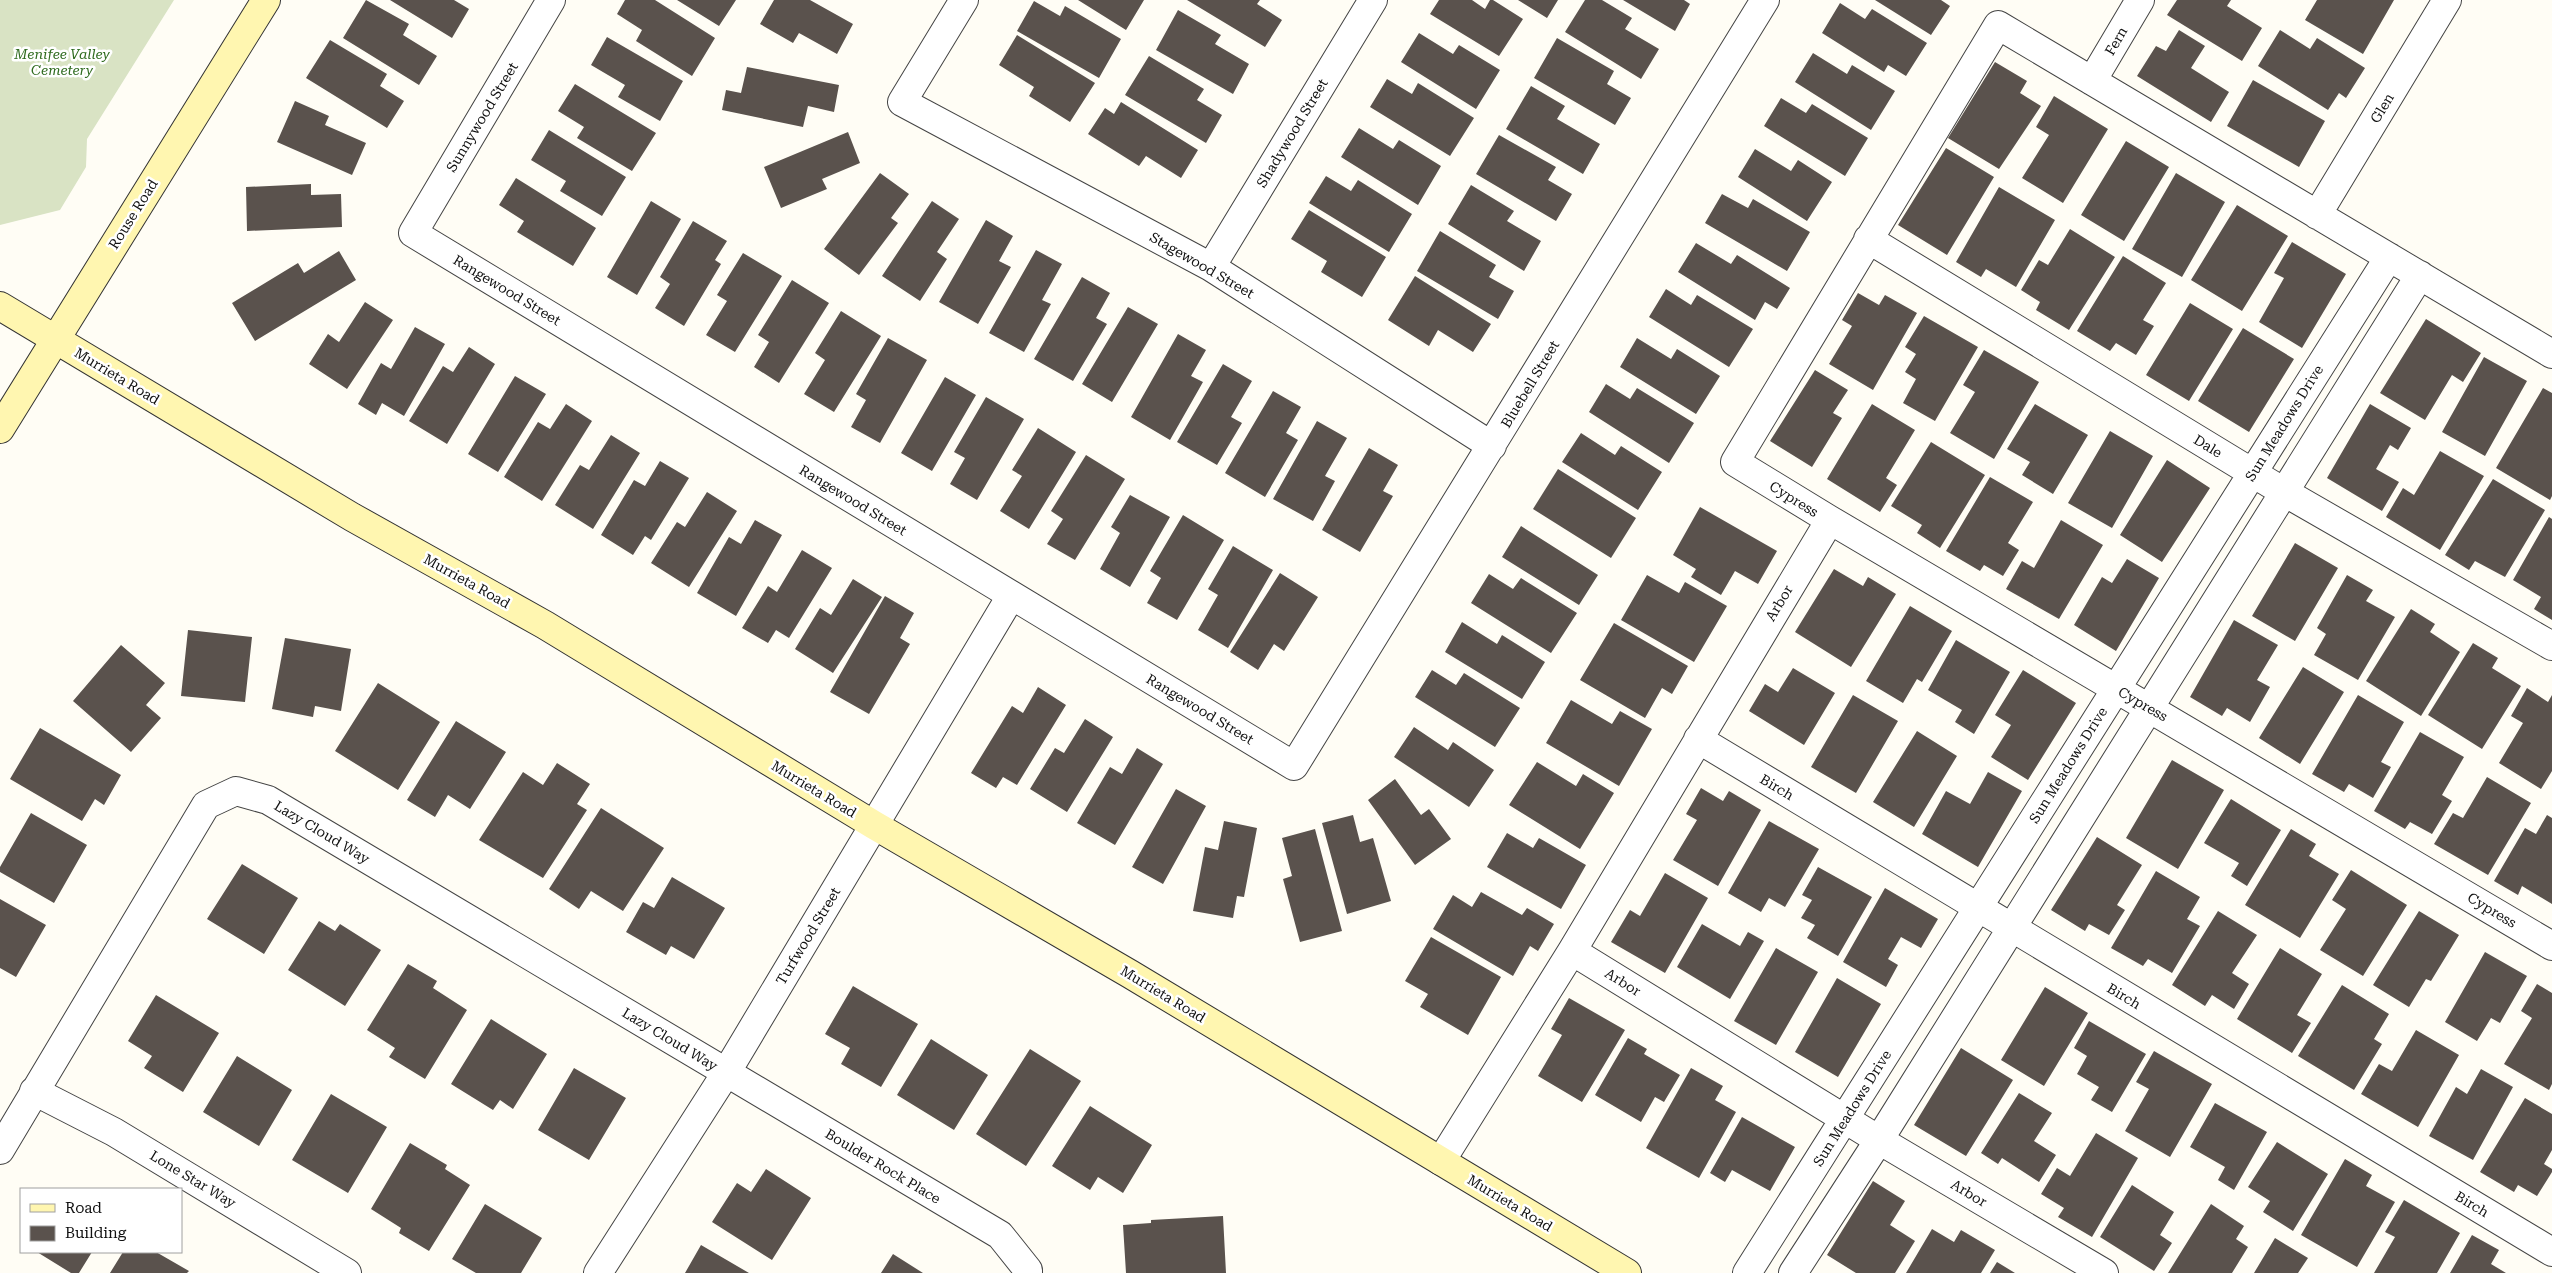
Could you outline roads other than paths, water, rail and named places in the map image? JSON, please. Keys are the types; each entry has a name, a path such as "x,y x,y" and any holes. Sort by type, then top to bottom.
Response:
{"main road":[{"name":"Rouse Road","path":"0,429 54,339 266,0"},
{"name":"Murrieta Road","path":"0,306 352,517 554,630 874,825 1130,974 1627,1273"}],"street":[{"name":"Sunnywood Street","path":"413,233 551,0"},
{"name":"Stagewood Street","path":"964,0 902,102 1211,267 1492,446"},
{"name":"Shadywood Street","path":"1211,267 1373,0"},
{"name":"Bluebell Street","path":"1294,766 1765,0"},
{"name":"Fern","path":"2092,81 2140,0"},
{"name":"Glen","path":"2317,216 2447,0"},
{"path":"1868,239 1998,25 2552,354"},
{"name":"Rangewood Street","path":"413,233 1294,766"},
{"name":"Cypress","path":"1868,239 1735,462 2552,946"},
{"name":"Dale","path":"1868,239 2284,492 2552,646"},
{"name":"Sun Meadows Drive","path":"1747,1273 2389,257"},
{"path":"1793,1273 1879,1140 2420,276"},
{"name":"Arbor","path":"1830,520 1572,950 1879,1140 2104,1273"},
{"name":"Turfwood Street","path":"598,1273 726,1073 1011,596"},
{"name":"Birch","path":"1698,739 2552,1252"},
{"name":"Lazy Cloud Way","path":"0,1150 206,805 236,791 268,800 726,1073"},
{"path":"1441,1161 1572,950"},
{"name":"Boulder Rock Place","path":"726,1073 1000,1235 1028,1270 1028,1273"},
{"name":"Lone Star Way","path":"34,1091 114,1132 347,1273"}],"park label":[{"name":"Menifee Valley Cemetery","path":"62,62"}]}
